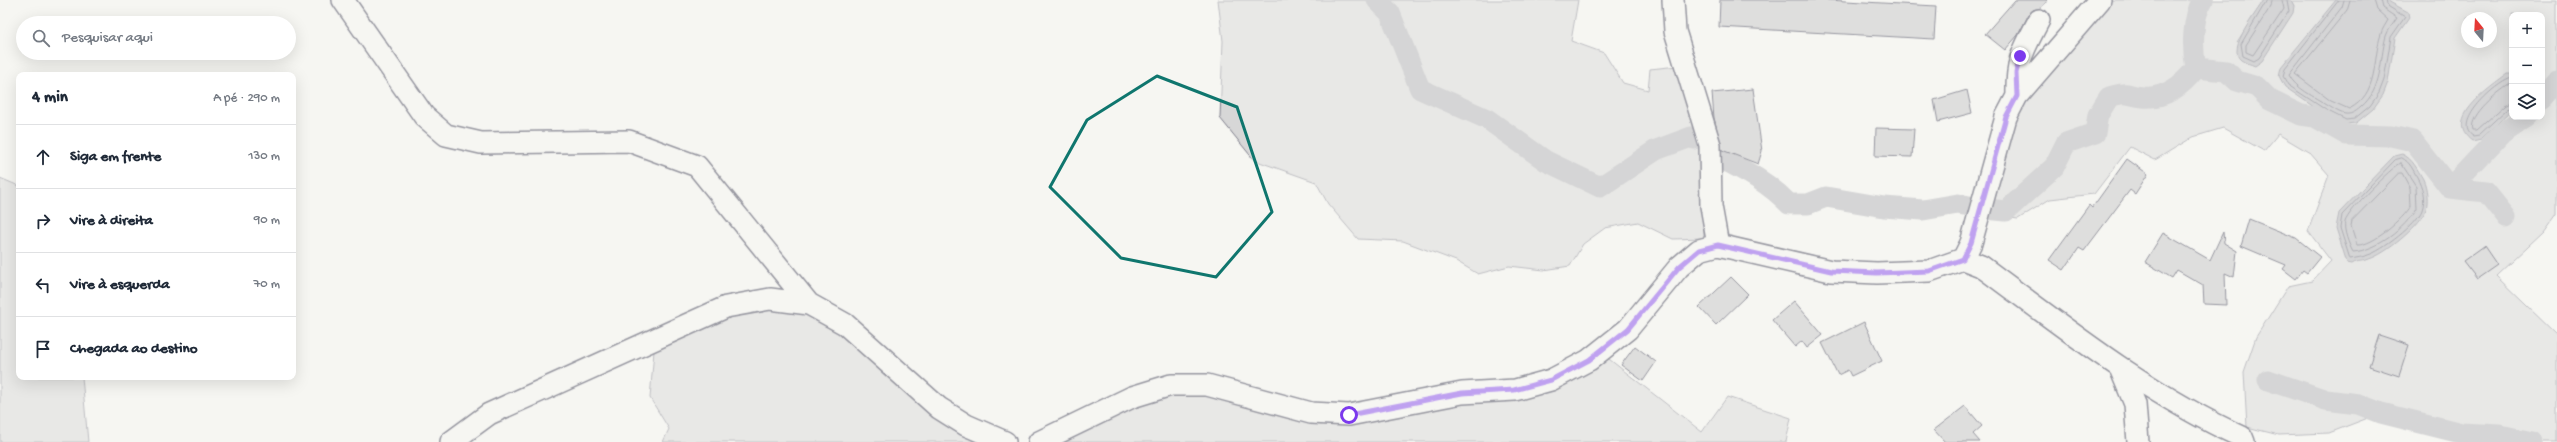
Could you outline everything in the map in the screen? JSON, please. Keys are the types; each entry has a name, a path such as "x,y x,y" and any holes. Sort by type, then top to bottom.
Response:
{"street":[{"path":"343,0 424,116 446,135 481,143 630,141 697,166 809,304"},
{"path":"1672,0 1676,31 1710,145 1711,206 1718,245"},
{"path":"1963,259 1971,243 2006,117 2017,96 2100,0"},
{"path":"2017,96 2016,73 2020,56 2039,20"},
{"path":"1039,442 1132,397 1171,386 1207,385 1311,413 1349,415 1462,393 1514,390 1551,380 1589,360 1628,329 1679,267 1699,250 1718,245 1831,271 1877,273 1929,271 1963,259 1981,266 2120,368 2202,419 2242,437 2244,442"},
{"path":"451,442 489,414 726,307 770,299 809,304 845,324 939,408 966,425 1005,442"},
{"path":"2120,368 2134,404 2138,442"}],"highlighted area":[{"path":"1157,76 1237,107 1272,212 1216,277 1121,258 1050,187 1087,120"}],"shaded area":[{"path":"1218,0 1578,0 1571,41 1604,53 1623,83 1648,90 1650,69 1678,66 1698,127 1704,238 1673,239 1638,222 1605,228 1583,244 1570,266 1544,270 1509,266 1478,274 1456,261 1403,241 1358,239 1328,204 1316,182 1254,160 1220,118 1223,41"},
{"path":"2112,0 2264,0 2237,42 2294,6 2291,0 2557,0 2557,213 2544,231 2496,276 2557,335 2557,442 2532,442 2500,435 2461,433 2381,413 2329,433 2279,435 2247,427 2244,372 2256,337 2288,286 2312,281 2331,261 2308,231 2329,175 2310,153 2278,134 2264,151 2223,128 2193,137 2155,160 2130,147 2094,194 2050,199 2018,219 1989,215 2019,111"},
{"path":"0,178 16,185 16,380 82,380 88,442 0,442"},
{"path":"809,304 939,408 1005,442 663,442 669,429 650,398 654,351 691,335 726,307"},
{"path":"1600,352 1702,432 1727,397 1791,418 1786,442 1039,442 1171,385 1311,413 1515,390"}],"water":[{"path":"2264,0 2291,0 2294,6 2293,13 2262,61 2255,66 2241,60 2237,55 2237,48 2244,30"},
{"path":"2336,0 2386,0 2408,12 2409,18 2395,38 2388,82 2383,95 2373,109 2356,123 2345,124 2324,114 2285,87 2279,76 2281,67"},
{"path":"2509,74 2509,113 2481,139 2472,141 2464,132 2462,123 2465,114 2472,104 2491,87"},
{"path":"2402,154 2412,161 2423,179 2427,200 2425,212 2409,232 2384,252 2367,260 2352,264 2347,263 2336,228 2339,213 2394,156"}],"building":[{"path":"1720,0 1828,0 1936,6 1934,39 1719,27"},
{"path":"2015,0 2048,0 2041,8 2033,10 2029,14 2018,35 2005,50 1985,34"},
{"path":"1753,89 1762,151 1758,164 1722,150 1714,118 1712,93"},
{"path":"1967,90 1972,113 1938,122 1934,100"},
{"path":"1876,128 1914,129 1912,157 1875,156"},
{"path":"2127,159 2148,174 2135,194 2130,190 2084,251 2079,248 2064,270 2049,260 2089,205 2092,208"},
{"path":"2249,219 2296,238 2320,257 2307,273 2303,270 2296,279 2283,269 2286,265 2241,246"},
{"path":"2223,232 2224,243 2237,251 2234,277 2225,273 2226,305 2204,304 2203,285 2177,270 2172,278 2145,262 2163,233 2210,260"},
{"path":"2484,246 2497,265 2477,279 2463,261"},
{"path":"1731,277 1748,294 1716,325 1699,307"},
{"path":"1794,301 1823,335 1807,348 1802,341 1795,347 1772,320"},
{"path":"1864,322 1882,361 1851,376 1848,370 1838,375 1822,343"},
{"path":"2379,335 2409,345 2399,376 2369,366"},
{"path":"1635,346 1656,362 1643,381 1621,365"},
{"path":"1965,406 1982,426 1973,434 1980,442 1945,442 1934,430"}],"waterway":[{"path":"1377,0 1390,13 1420,89 1487,119 1546,161 1600,187 1656,150 1691,137 1694,139"},
{"path":"1986,209 2006,211 2054,167 2066,143 2095,133 2098,115 2109,97 2124,94 2143,97 2159,96 2180,85 2196,68 2194,33 2199,7 2203,0"},
{"path":"2196,68 2226,71 2237,81 2257,87 2270,100 2301,115 2315,117 2347,135 2391,136 2413,141 2450,188 2486,192 2506,217"},
{"path":"2545,96 2557,82"},
{"path":"2450,188 2502,133 2522,120"},
{"path":"1720,158 1765,184 1789,204 1808,204 1826,197 1884,207 1923,210 1958,204 1975,207"},
{"path":"2268,380 2326,400 2358,404 2381,413 2461,433 2500,435 2532,442"}],"route":[{"path":"1349,415 1380,411 1462,393 1514,390 1551,380 1589,360 1628,329 1679,267 1699,250 1718,245 1831,271 1877,273 1929,271 1963,259 1971,243 2006,117 2017,96 2016,73 2020,56"}]}
